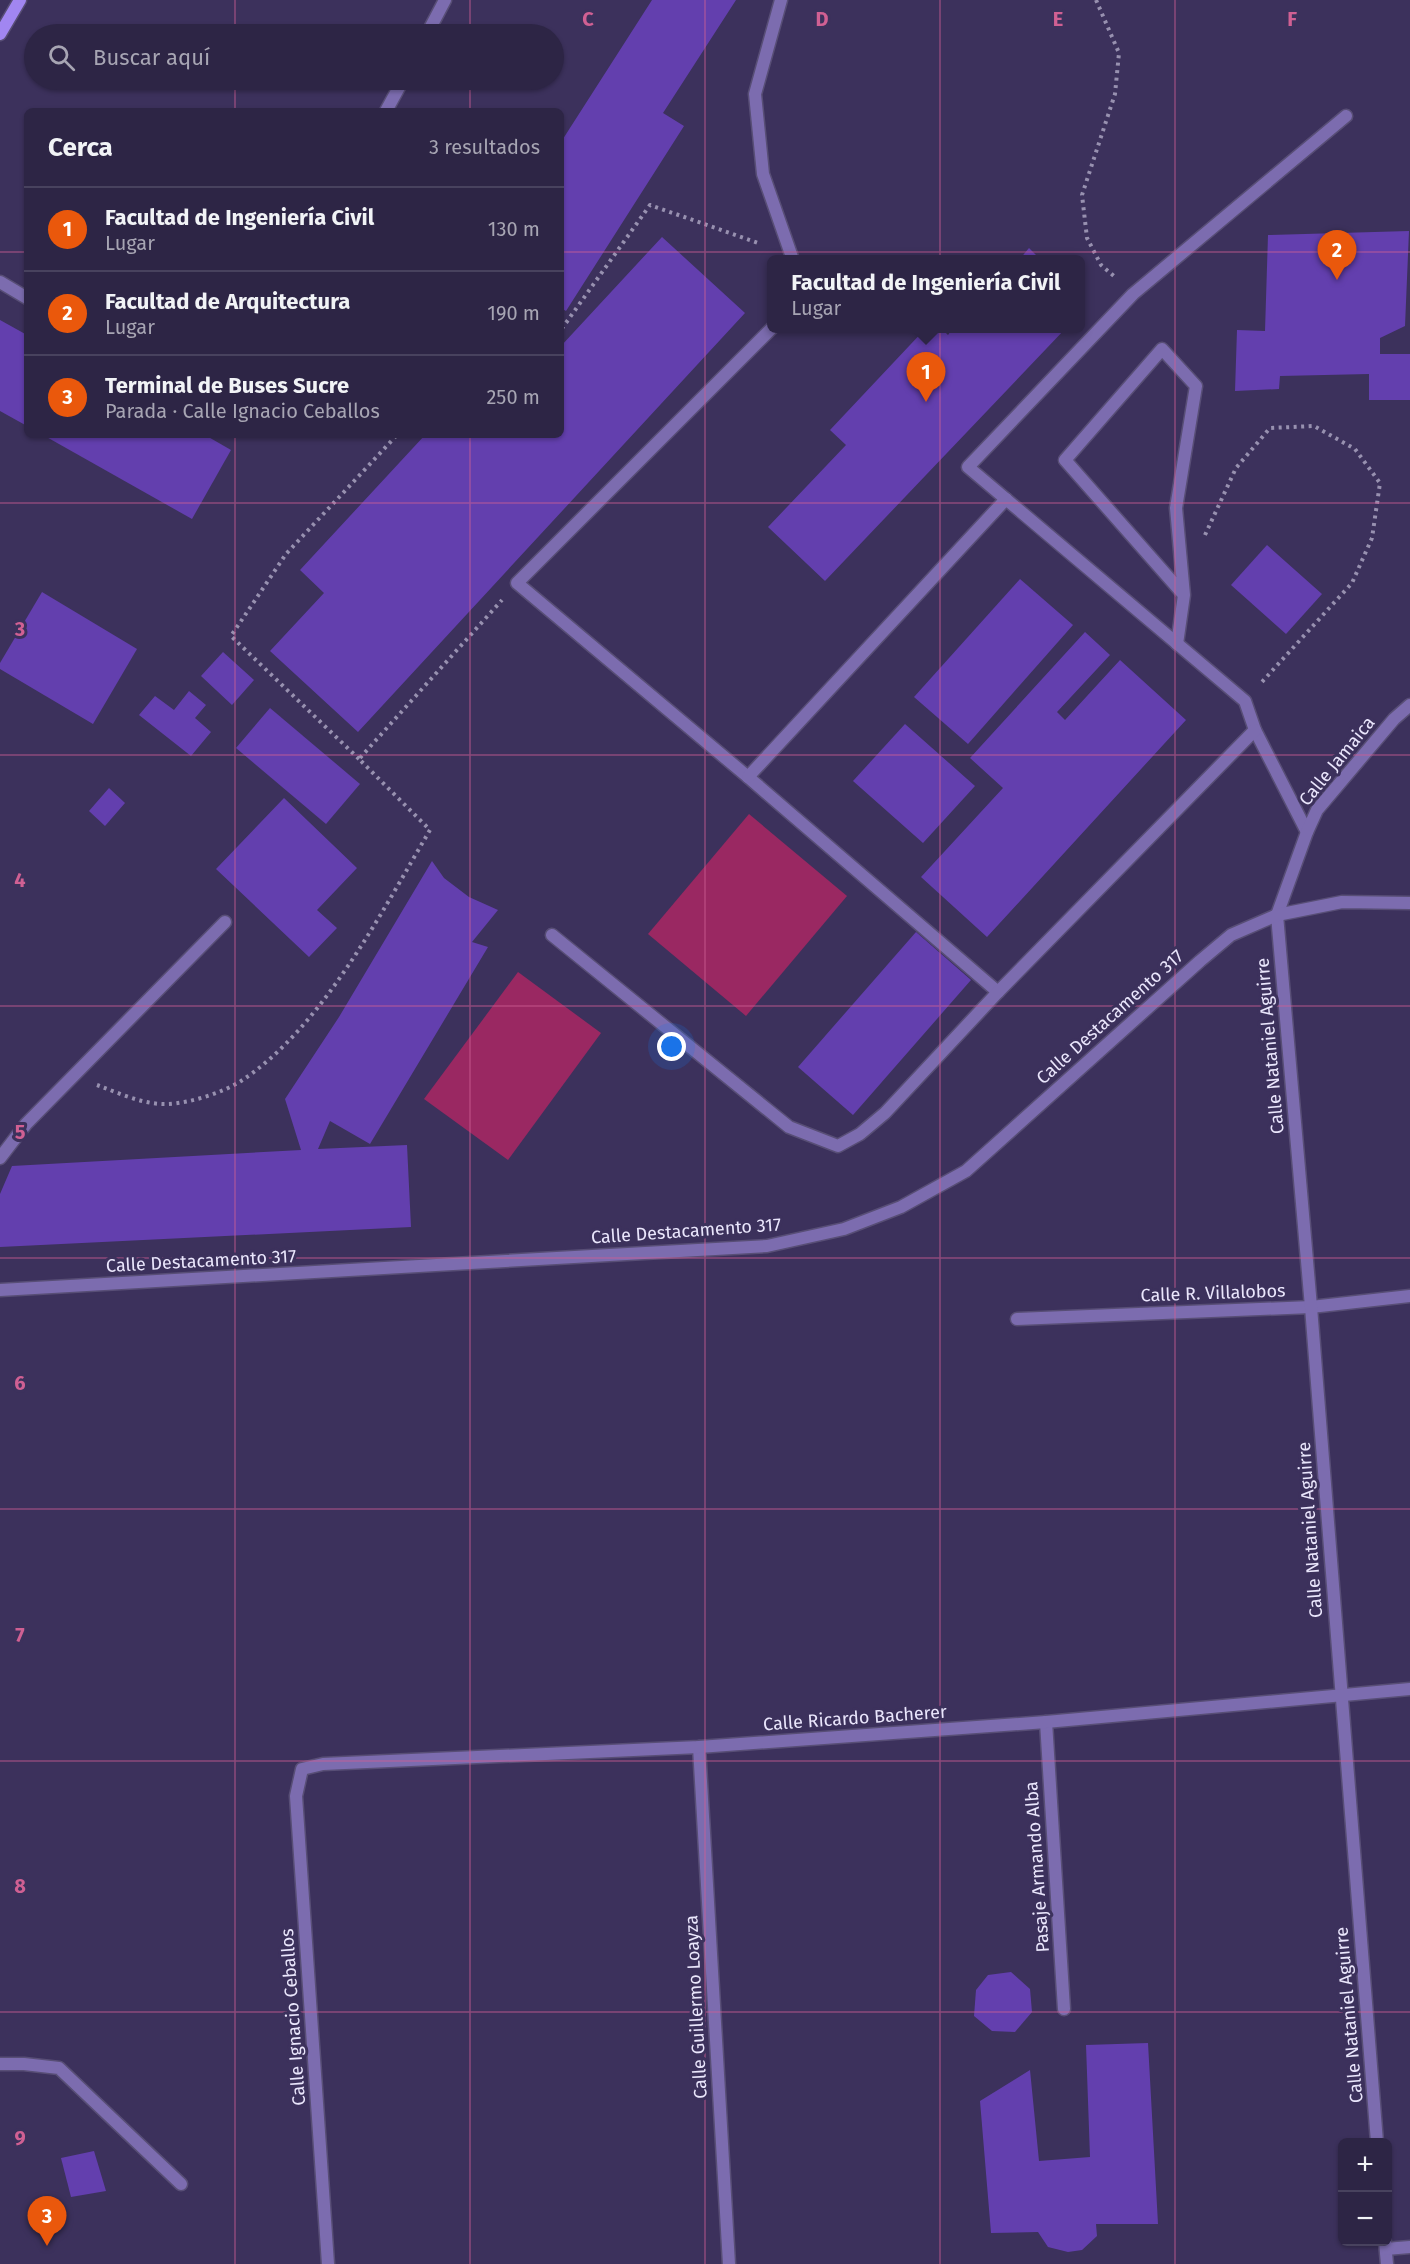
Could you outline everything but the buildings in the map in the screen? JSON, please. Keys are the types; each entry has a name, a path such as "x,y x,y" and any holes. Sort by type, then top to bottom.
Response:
{"main road":[{"path":"0,34 20,0"}],"street":[{"path":"432,24 445,0"},
{"path":"782,0 755,94 763,174 792,255"},
{"path":"388,108 398,90"},
{"path":"1307,831 1255,730 1245,701 968,467 1133,294 1346,116"},
{"path":"0,282 24,296"},
{"path":"767,333 517,583 748,777 998,992"},
{"path":"1177,644 1184,594 1176,508 1196,386 1162,349 1065,460 1184,594"},
{"path":"748,777 1006,499"},
{"name":"Calle Jamaica","path":"1277,915 1307,831 1317,810 1394,719 1410,705"},
{"path":"552,936 789,1127 838,1146 860,1134 885,1113 998,992 1255,730"},
{"name":"Calle Destacamento 317","path":"0,1290 767,1246 844,1229 901,1207 966,1171 1231,935 1277,915 1342,902 1410,903"},
{"name":"Calle Nataniel Aguirre","path":"1277,915 1311,1307 1377,2138"},
{"path":"0,1158 26,1124 225,922"},
{"name":"Calle R. Villalobos","path":"1017,1319 1311,1307 1410,1296"},
{"name":"Calle Ricardo Bacherer","path":"302,1769 323,1764 699,1747 1046,1722 1410,1689"},
{"name":"Pasaje Armando Alba","path":"1046,1722 1064,2009"},
{"name":"Calle Guillermo Loayza","path":"699,1747 729,2264"},
{"name":"Calle Ignacio Ceballos","path":"302,1769 296,1796 328,2264"},
{"path":"0,2064 59,2068 181,2184"},
{"path":"1386,2246 1387,2264"},
{"path":"1392,2246 1410,2247"}],"path":[{"path":"1096,0 1119,53 1116,94 1082,195 1087,238 1101,265 1133,294"},
{"path":"564,326 650,205 788,255"},
{"path":"1204,540 1236,468 1270,428 1314,426 1354,449 1380,483 1372,538 1353,583 1245,701"},
{"path":"74,1076 139,1100 166,1104 195,1100 240,1082 292,1039 354,958 430,830 231,636 286,554 393,438"},
{"path":"359,759 517,583"}],"shaded area":[{"path":"749,814 847,896 746,1016 648,934"},
{"path":"518,972 601,1033 508,1160 424,1099"}],"place":[{"name":"Facultad de Arquitectura","path":"1337,280"},
{"name":"Facultad de Ingeniería Civil","path":"926,402"},
{"name":"Terminal de Buses Sucre","path":"47,2246"}]}
